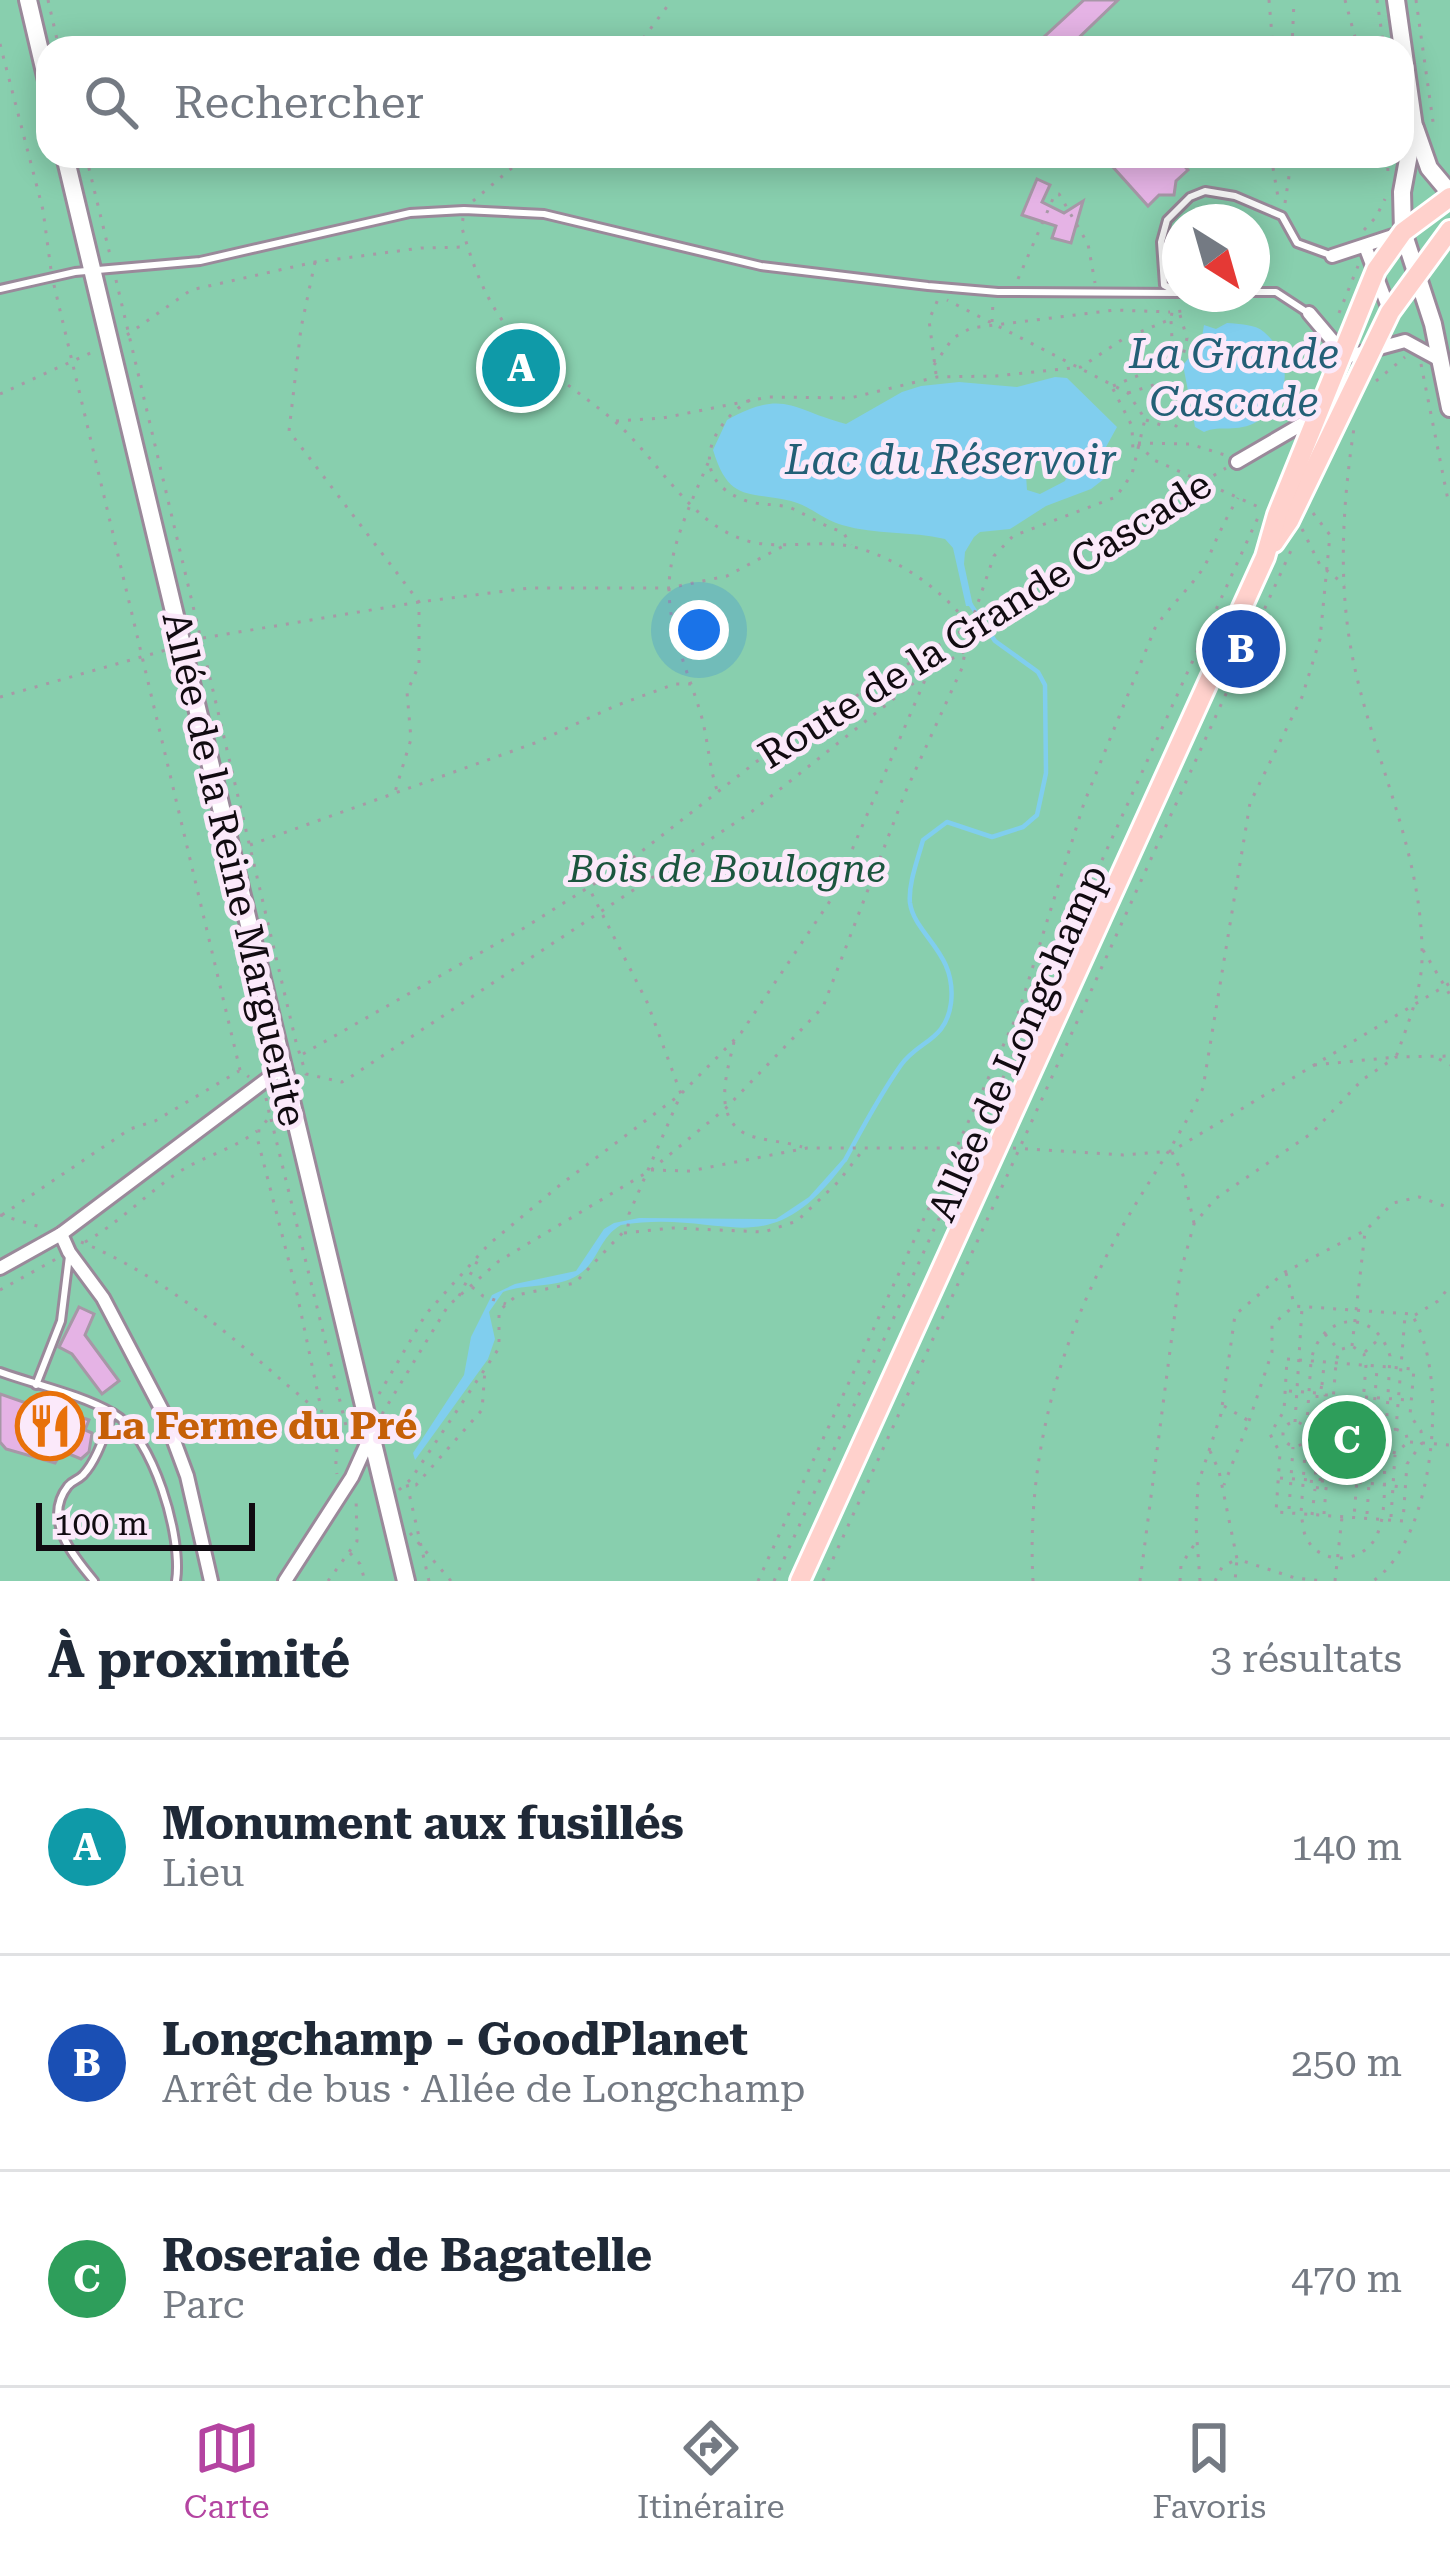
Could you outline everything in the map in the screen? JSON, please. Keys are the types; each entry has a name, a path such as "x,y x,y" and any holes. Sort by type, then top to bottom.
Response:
{"main road":[{"path":"28,0 36,36"},
{"path":"1396,0 1401,36"},
{"path":"1414,127 1430,168 1450,195"},
{"name":"Allée de la Reine Marguerite","path":"68,168 406,1581"},
{"path":"1406,168 1403,232 1443,331 1440,360 1450,408"},
{"name":"Allée de Longchamp","path":"1265,557 1276,515 1342,352 1364,253 1403,232 1450,195"},
{"name":"Allée de Longchamp","path":"800,1581 1265,557 1289,521 1390,312 1450,230"}],"street":[{"path":"1332,256 1364,253 1390,312"},
{"path":"1309,313 1342,352 1355,356 1405,341 1440,360"},
{"name":"Route de la Grande Cascade","path":"1235,463 1316,416"},
{"path":"0,1268 61,1234 281,1068"},
{"path":"61,1234 103,1298 164,1414 187,1476 211,1581"},
{"path":"285,1581 348,1483 370,1437"}],"lane":[{"path":"1183,204 1205,191 1254,204"},
{"path":"0,290 52,277 200,261 410,212 464,210 544,214 761,266 941,291 1162,293"},
{"path":"1270,211 1282,216 1297,243 1332,256"},
{"path":"1270,292 1309,313"},
{"path":"36,1385 61,1321 69,1252"},
{"path":"0,1372 113,1413 129,1426 150,1459 168,1512 176,1581"},
{"path":"94,1581 72,1555 59,1527 57,1508 68,1485 85,1474 113,1413"}],"path":[{"path":"48,0 56,36"},
{"path":"645,36 672,0"},
{"path":"1269,0 1272,36"},
{"path":"1292,36 1294,0"},
{"path":"1346,0 1355,36"},
{"path":"1377,0 1382,36"},
{"path":"1416,0 1435,139"},
{"path":"0,44 43,210 52,277 241,1070 251,1079"},
{"path":"89,168 307,1074 342,1082 750,813 926,674 967,650"},
{"path":"512,168 464,210 462,228 484,290 507,328 564,385 614,421 691,504 722,529 756,543 852,546 934,585 970,626"},
{"path":"1273,168 1282,216"},
{"path":"1281,205 1289,168"},
{"path":"1334,328 1389,190"},
{"path":"1011,292 1059,194 1088,244 1096,292"},
{"path":"128,335 191,290 315,262 467,246"},
{"path":"315,262 301,328 289,430 419,602 419,665 407,692 411,739 395,792"},
{"path":"937,376 928,320 941,291 992,324 1128,393 1144,419 1161,425 1166,418 1176,426 1184,415 1180,400"},
{"path":"992,324 993,291"},
{"path":"934,364 953,338 971,328 1115,310 1171,315"},
{"path":"614,421 663,418 752,399 850,398 937,376 996,376 1082,367 1123,339 1180,313 1187,338 1181,365"},
{"path":"1112,387 1161,366 1172,339 1171,315"},
{"path":"0,394 110,344"},
{"path":"1372,388 1406,351 1421,366 1448,500"},
{"path":"1128,393 1160,383"},
{"path":"1112,387 1132,426 1134,459"},
{"path":"718,793 675,634 669,588 674,557 716,429 752,399"},
{"path":"370,1437 448,1306 500,1261 651,1170 726,1108 823,1007 905,793 962,668 970,626 994,556 1004,543 1041,524 1116,497 1132,474 1144,419"},
{"path":"1140,1581 1180,1274 1194,1224 1215,1199 1312,1132 1362,1080 1396,1057 1415,1003 1421,946 1407,839 1376,747 1348,631 1342,518 1355,421"},
{"path":"1137,443 1190,444 1226,453 1235,463"},
{"path":"758,1581 1025,995 1084,803 1155,628 1208,561 1238,498 1154,460 1137,443"},
{"path":"708,463 722,486 743,500 790,508 818,525 843,532 852,546"},
{"name":"Route de la Grande Cascade","path":"281,1068 589,887 783,741 1235,463"},
{"name":"Allée de Longchamp","path":"774,1581 1257,514 1267,510 1238,498"},
{"path":"1033,1581 1032,1511 1042,1432 1059,1366 1087,1293 1126,1220 1172,1151 1203,1088 1250,803 1302,697 1320,639 1330,535 1312,512"},
{"path":"824,1581 1301,527 1325,572 1346,585"},
{"path":"201,639 530,588 669,588 727,576 788,544"},
{"path":"0,698 181,646"},
{"path":"380,1394 426,1314 483,1250 681,1094 735,1040 830,902 926,674 928,652"},
{"path":"250,845 536,743 675,684 691,684"},
{"path":"387,1498 407,1484 499,1348 499,1311 517,1295 575,1282 628,1227 629,1214 681,1094 647,1002 589,887"},
{"path":"1421,946 1450,994"},
{"path":"1012,1148 1123,1155 1172,1151 1448,984"},
{"path":"735,1040 724,1088 726,1108 743,1133 807,1148"},
{"path":"1314,1065 1450,1056"},
{"path":"1437,1058 1450,1065"},
{"path":"0,1216 130,1129 241,1070"},
{"path":"264,1091 348,1434"},
{"path":"0,1290 112,1226 149,1192 260,1129 270,1117"},
{"path":"260,1129 258,1141 324,1421"},
{"path":"978,1132 986,1136"},
{"path":"651,1170 690,1171 807,1148 970,1148"},
{"path":"622,1233 673,1228 764,1232 797,1221 864,1149"},
{"path":"1172,1151 1183,1174 1194,1224"},
{"path":"1200,1581 1198,1484 1222,1405 1235,1315 1285,1271 1366,1230 1393,1203 1419,1197 1450,1208"},
{"path":"0,1216 118,1257 217,1324 324,1421 339,1446 334,1468 348,1483 356,1482 357,1541 328,1581"},
{"path":"1352,1346 1366,1230"},
{"path":"458,1297 483,1250"},
{"path":"1285,1271 1294,1306"},
{"path":"471,1286 506,1304"},
{"path":"1222,1488 1272,1352 1272,1325 1294,1306 1414,1315 1432,1306 1450,1286"},
{"path":"1295,1422 1302,1306"},
{"path":"1396,1429 1406,1314"},
{"path":"1414,1315 1423,1325 1439,1375"},
{"path":"1345,1322 1377,1330 1390,1356 1381,1520 1374,1540 1357,1556 1338,1558 1318,1553 1305,1539 1301,1514 1311,1361 1324,1332 1345,1322"},
{"path":"1324,1332 1340,1350"},
{"path":"1364,1354 1382,1337"},
{"path":"1340,1350 1352,1346"},
{"path":"1352,1346 1364,1354 1366,1365 1354,1518"},
{"path":"1324,1516 1323,1481 1340,1350"},
{"path":"1287,1359 1311,1361 1414,1369 1410,1415 1417,1421 1422,1443 1407,1463 1403,1521 1276,1512 1280,1453 1270,1434 1284,1411 1287,1359"},
{"path":"1320,1401 1324,1402 1325,1395 1324,1362"},
{"path":"1372,1428 1378,1366"},
{"path":"407,1484 416,1485 440,1462 482,1411 485,1368"},
{"path":"1319,1424 1317,1394 1322,1387"},
{"path":"1285,1391 1317,1394"},
{"path":"1325,1395 1333,1395"},
{"path":"1363,1396 1411,1401"},
{"path":"1222,1405 1249,1421"},
{"path":"1283,1434 1295,1422"},
{"path":"1293,1445 1306,1436 1304,1426 1295,1422"},
{"path":"1307,1424 1403,1431 1408,1442 1396,1454"},
{"path":"1270,1434 1283,1434 1293,1445 1288,1513"},
{"path":"1408,1442 1450,1445"},
{"path":"1373,1581 1402,1555 1416,1531 1440,1444"},
{"path":"1306,1446 1385,1449 1396,1454"},
{"path":"1316,1473 1318,1446"},
{"path":"1209,1449 1237,1559 1234,1581"},
{"path":"1367,1518 1371,1450"},
{"path":"1390,1521 1396,1454"},
{"path":"1312,1473 1321,1473 1323,1481 1315,1487 1311,1486 1312,1473"},
{"path":"1278,1478 1311,1480"},
{"path":"1357,1482 1406,1488"},
{"path":"407,1484 429,1581"},
{"path":"1312,1515 1315,1487"},
{"path":"1335,1581 1342,1517"},
{"path":"392,1523 420,1544 451,1581"},
{"path":"1180,1581 1181,1565 1197,1541"},
{"path":"349,1552 360,1564 365,1581"},
{"path":"1215,1581 1222,1567 1237,1559 1295,1578 1324,1581"}],"green space":[{"name":"Bois de Boulogne","path":"0,0 1450,0 1450,1581 0,1581"}],"water":[{"name":"La Grande Cascade","path":"1227,323 1264,332 1280,354 1285,379 1277,403 1258,421 1204,432 1195,427 1183,365 1201,343 1204,325 1216,329"},
{"name":"Lac du Réservoir","path":"1067,378 1117,427 1106,447 1104,479 1091,489 1046,506 1010,529 974,537 964,564 973,606 966,606 953,548 945,539 855,528 791,501 742,492 726,479 713,450 727,420 762,405 788,405 846,424 921,386 959,382 1017,387","holes":["1064,449 1070,465 1065,481 1040,494 1027,490 1026,475 1044,453"]},
{"path":"848,1159 819,1193 793,1214 768,1225 621,1225 578,1275 503,1292 489,1312 495,1339 488,1359 415,1460 413,1453 464,1375 471,1337 492,1295 515,1284 576,1271 604,1229 614,1223 639,1218 776,1219 809,1197"}],"building":[{"path":"1084,0 1118,0 1080,36 1045,36"},
{"path":"1114,168 1186,168 1176,181 1174,195 1159,195 1148,206"},
{"path":"1037,179 1050,185 1042,202 1064,213 1083,201 1071,243 1052,238 1056,226 1022,215"},
{"path":"79,1307 94,1314 85,1335 119,1381 102,1394 72,1354 59,1347"},
{"path":"0,1394 89,1420 85,1430 92,1433 89,1452 81,1459 62,1451 55,1463 6,1449 0,1442"}],"waterway":[{"path":"845,1160 901,1065 938,1033 948,1016 948,970 910,903 923,840 947,822 992,837 1023,827 1037,815 1046,773 1045,685 1038,672 995,641 969,602"}],"place":[{"name":"Monument aux fusillés","path":"521,368"},
{"name":"Longchamp - GoodPlanet","path":"1241,649"},
{"name":"La Ferme du Pré","path":"50,1426"},
{"name":"Roseraie de Bagatelle","path":"1347,1440"}]}
